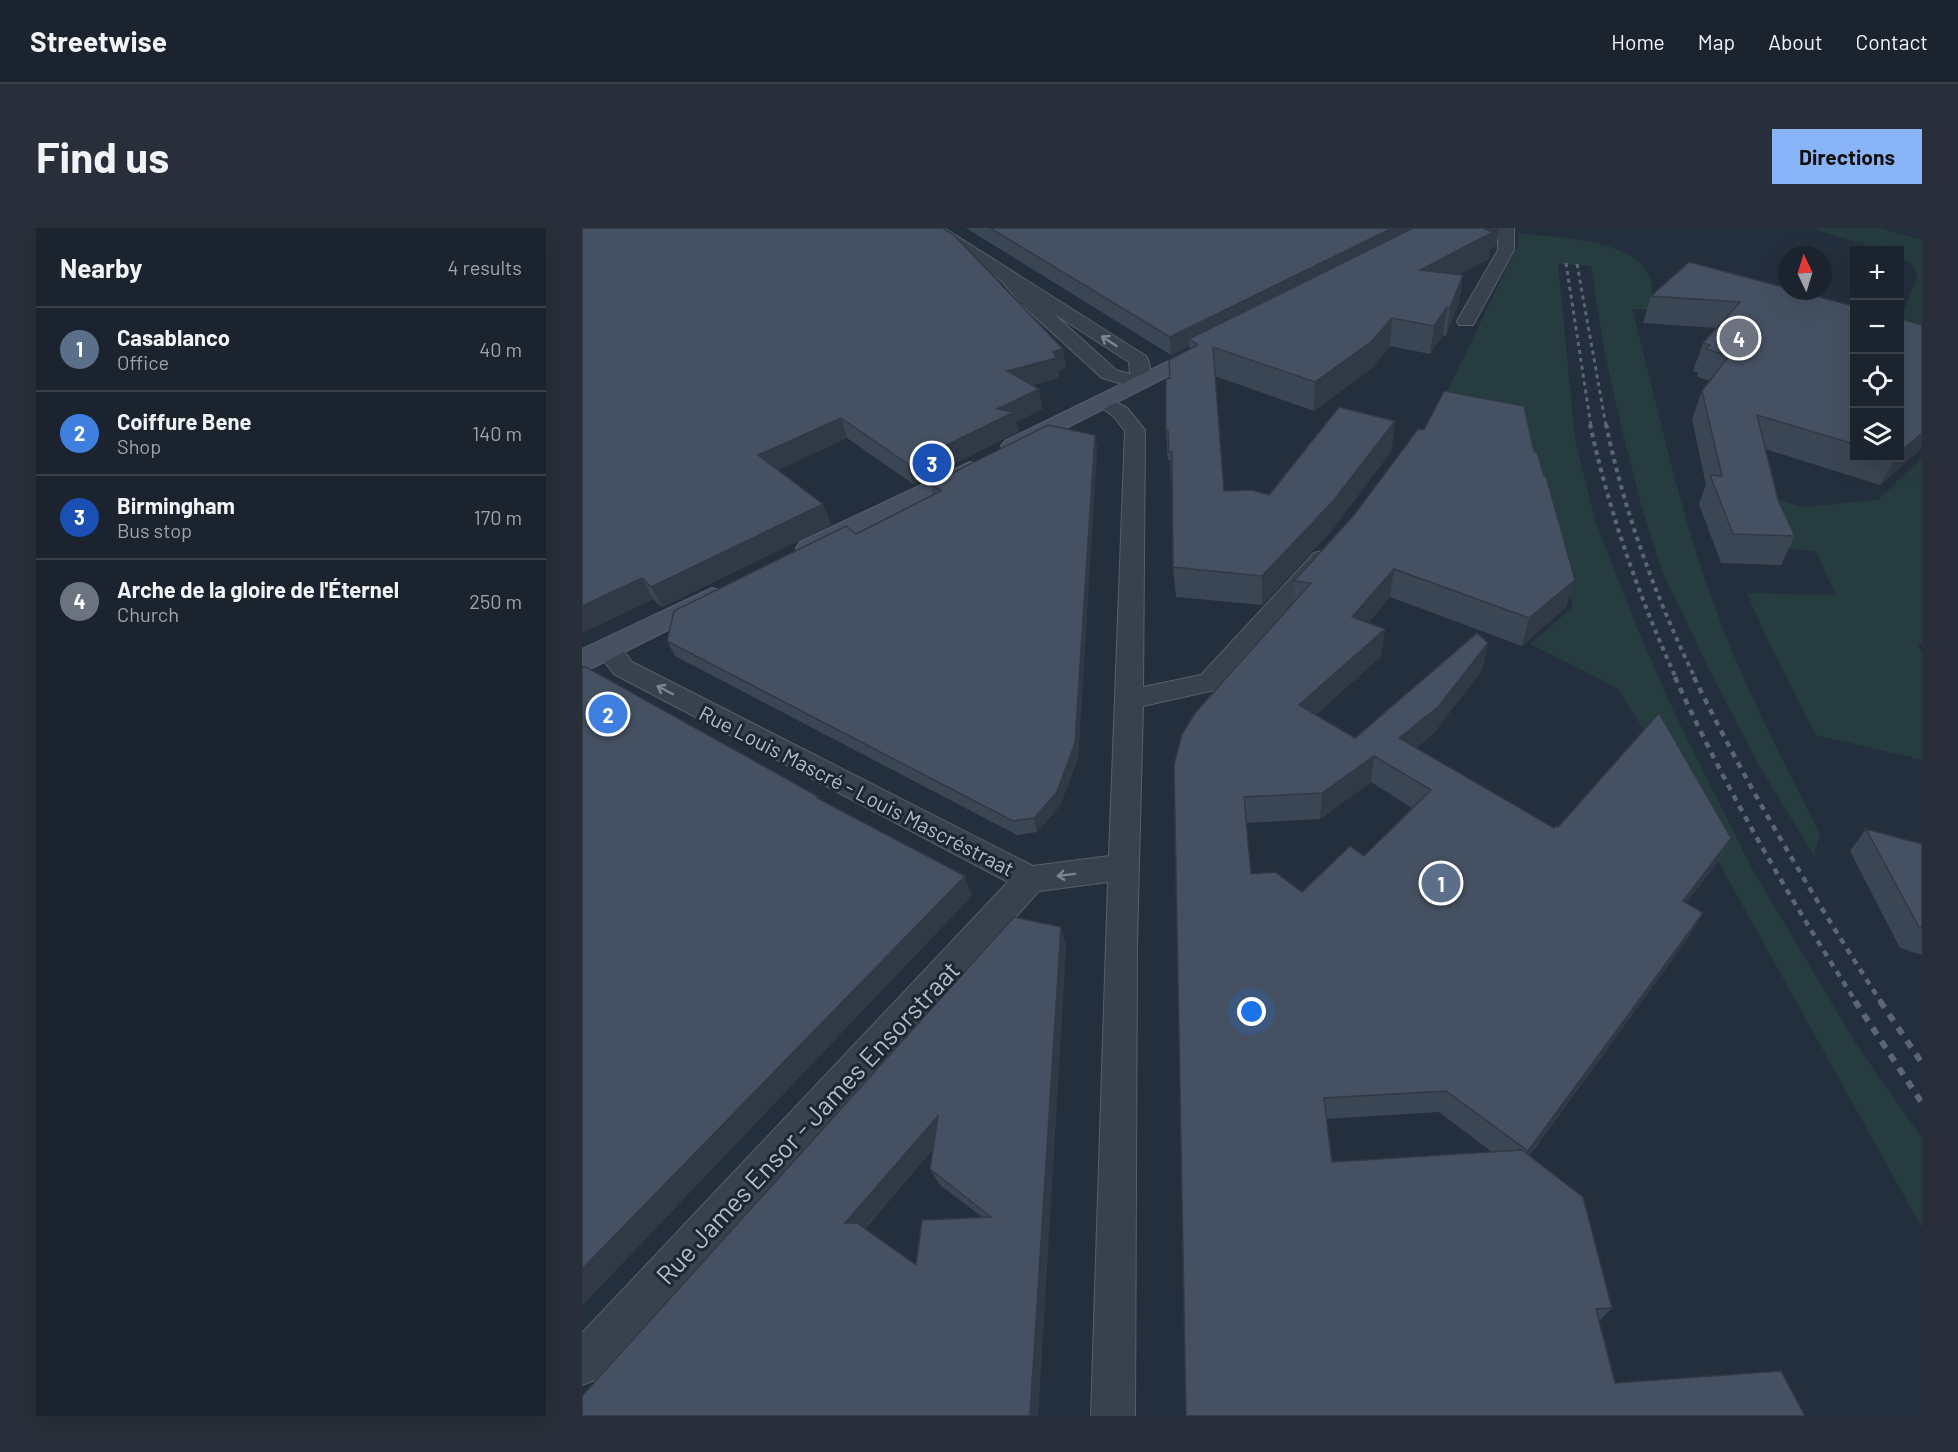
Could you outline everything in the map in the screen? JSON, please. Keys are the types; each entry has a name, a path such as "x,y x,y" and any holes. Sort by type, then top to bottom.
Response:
{"street":[{"path":"933,228 1012,282 1040,296 1139,360 1140,382"},
{"path":"1466,321 1506,250 1506,228"},
{"path":"1012,282 1026,299 1109,374 1140,382"},
{"path":"786,560 1223,340"},
{"path":"1102,401 1120,412 1135,430 1113,1416"},
{"path":"1130,699 1210,682 1334,544"},
{"path":"595,655 733,586"},
{"name":"Rue Louis Mascré - Louis Mascréstraat","path":"595,655 1030,879 1124,867"},
{"name":"Rue James Ensor - James Ensorstraat","path":"582,1364 1030,879"}],"green space":[{"path":"1811,228 1880,228 1922,240 1922,352 1904,325 1904,309 1918,275 1910,263 1904,260 1904,246 1870,246"},
{"path":"1518,233 1594,242 1613,248 1630,256 1643,267 1651,281 1652,309 1632,309 1684,513 1710,594 1735,659 1820,834 1814,856 1757,762 1662,571 1641,505 1624,438 1605,355 1591,266 1558,264 1575,439 1595,520 1637,628 1673,710 1750,865 1856,1044 1922,1138 1922,1228 1650,739 1617,688 1530,644 1573,607 1532,468 1429,429 1519,243"},
{"path":"1922,457 1922,642 1918,646 1922,652 1922,760 1816,735 1766,637 1747,593 1836,595 1816,552 1780,547 1771,497 1802,507 1878,500"}],"building":[{"path":"582,228 943,228 954,235 1063,349 1053,352 1056,358 1007,371 1039,389 997,409 1014,412 908,464 841,418 758,455 823,504 651,587 642,578 582,606"},
{"path":"990,228 1392,228 1170,337"},
{"path":"1413,228 1487,228 1485,229 1493,232 1420,270 1463,275 1450,308 1447,307 1434,326 1392,318 1372,341 1315,382 1213,347 1224,491 1252,490 1269,495 1339,407 1395,421 1334,500 1262,576 1173,567 1172,452 1169,452 1168,431 1166,431 1166,379 1170,378 1169,360 1198,345 1189,339"},
{"path":"1689,262 1778,286 1778,300 1831,300 1850,305 1850,443 1757,415 1778,500 1795,536 1733,534 1710,475 1722,476 1702,391 1729,356 1706,349 1710,345 1703,343 1740,302 1651,296"},
{"path":"1904,320 1922,325 1922,433 1904,449"},
{"path":"1444,391 1524,406 1534,452 1537,452 1544,476 1546,476 1575,580 1529,618 1394,569 1352,617 1385,629 1299,705 1355,738 1477,633 1488,643 1438,707 1399,738 1554,828 1558,827 1659,713 1731,838 1683,901 1703,913 1528,1151 1446,1091 1324,1098 1332,1162 1522,1150 1583,1197 1612,1308 1596,1309 1615,1383 1781,1371 1805,1416 1186,1416 1174,765 1182,734 1195,713 1311,583 1294,581 1354,515 1418,429 1424,430","holes":["1374,756 1431,790 1364,856 1350,846 1302,892 1275,872 1251,874 1244,797 1322,793"]},
{"path":"1048,425 1095,435 1075,743 1057,792 1034,818 1013,821 667,641 674,611 846,526 856,534 941,491 930,484"},
{"path":"582,667 586,667 819,797 817,798 965,876 582,1269"},
{"path":"1866,829 1922,844 1922,928 1919,927"},
{"path":"1014,917 1061,927 1030,1416 582,1416 582,1396","holes":["938,1116 930,1169 991,1217 922,1220 916,1265 857,1223 845,1223"]}],"railway":[{"path":"1566,263 1591,426"},
{"path":"1577,264 1606,426"},
{"path":"1590,424 1606,489 1626,554 1676,678"},
{"path":"1606,424 1622,490 1654,586 1695,678"},
{"path":"1675,677 1715,761 1759,842 1856,1002"},
{"path":"1694,677 1737,761 1783,842 1881,1002"},
{"path":"1855,1001 1922,1103"},
{"path":"1880,1001 1922,1063"}],"place":[{"name":"Arche de la gloire de l'Éternel","path":"1739,338"},
{"name":"Birmingham","path":"932,463"},
{"name":"Coiffure Bene","path":"608,714"},
{"name":"Casablanco","path":"1441,883"}]}
